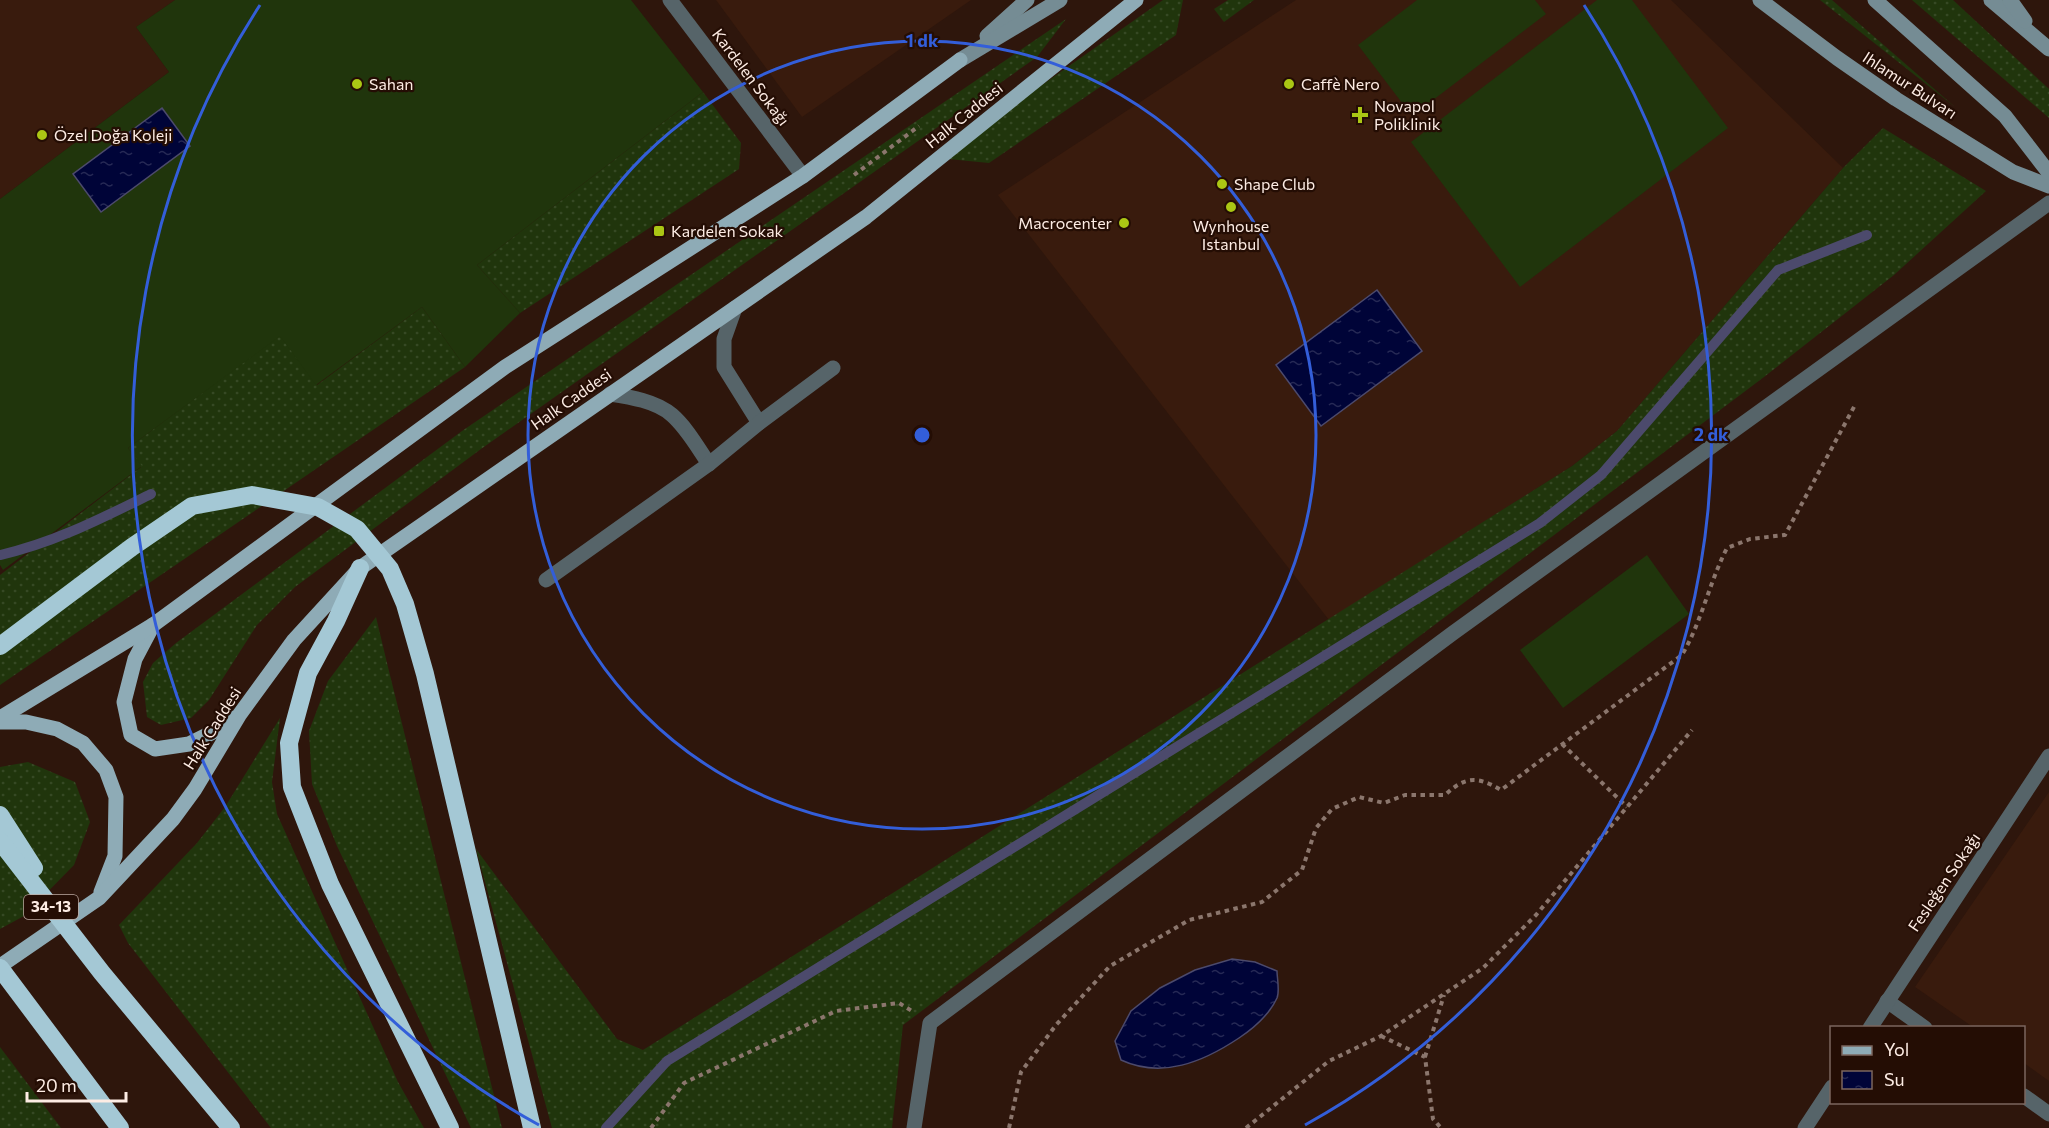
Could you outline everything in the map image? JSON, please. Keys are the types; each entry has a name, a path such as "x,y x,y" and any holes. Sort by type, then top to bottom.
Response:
{"highway":[{"path":"0,646 132,547 192,506 252,495 318,507 357,529 390,569 405,604 425,674 532,1128"},
{"path":"360,568 308,674 289,743 292,787 330,885 450,1128"},
{"path":"0,815 102,973"},
{"name":"34-13","path":"0,841 102,973 231,1128"},
{"path":"0,967 38,1021 120,1128"}],"main road":[{"path":"0,720 153,625 505,367 803,176 960,60 1027,0"},
{"path":"960,60 1060,0"},
{"name":"Halk Caddesi","path":"0,967 99,898 173,819 195,789 240,714 294,640 360,568 866,217 1136,0"},
{"name":"Ihlamur Bulvarı","path":"1760,0 1896,99 2013,172 2049,186"},
{"name":"Ihlamur Bulvarı","path":"1875,0 2006,116 2049,173"},
{"path":"1991,0 2046,43"},
{"path":"2010,0 2046,43"},
{"path":"153,625 135,659 124,702 131,735 155,749 189,744 217,730 240,714"},
{"path":"0,720 26,722 57,729 83,743 106,770 117,797 115,856 99,898"}],"street":[{"name":"Kardelen Sokağı","path":"670,0 803,176"},
{"path":"914,1128 930,1023 1453,633 2049,203"},
{"path":"735,308 724,339 724,367 759,423"},
{"path":"546,580 708,464 833,368"},
{"path":"610,394 640,399 671,414 692,439 708,464"},
{"name":"Fesleğen Sokağı","path":"1871,1026 2049,756"},
{"path":"1887,1001 1922,1026"},
{"path":"1805,1128 1830,1090"},
{"path":"2025,1097 2049,1114"}],"path":[{"path":"854,175 919,126"},
{"path":"1009,1128 1021,1072 1056,1025 1110,966 1189,920 1262,902 1302,870 1316,828 1332,809 1359,797 1384,803 1405,795 1445,795 1455,785 1471,779 1486,781 1501,790 1682,655 1695,632 1714,573 1727,548 1750,539 1785,535 1855,405"},
{"path":"1246,1128 1329,1061 1381,1036 1483,968 1536,915 1692,730"},
{"path":"1562,744 1627,807"},
{"path":"1441,1128 1433,1119 1425,1057 1445,993"},
{"path":"651,1128 684,1083 836,1011 899,1003 930,1023"},
{"path":"1381,1036 1425,1057"}],"shaded area":[{"name":"Özel Doğa Koleji","path":"0,0 175,0 136,27 169,72 0,199"},
{"path":"716,0 971,0 802,117"},
{"name":"Wynhouse Istanbul","path":"1296,0 1671,0 1843,168 1617,431 1572,466 1329,620 998,195"},
{"path":"2049,792 2049,1081 2025,1064 2025,1026 1972,1026 1915,987"}],"green space":[{"path":"175,0 631,0 703,92 477,265 520,313 465,367 422,307 316,385 280,336 128,448 142,466 3,570 0,565 0,199 169,72 136,27"},
{"path":"1163,0 1183,0 1176,35 989,163 938,158"},
{"path":"1228,0 1254,0 1224,22 1214,9"},
{"path":"1417,0 1535,0 1546,14 1412,116 1358,45"},
{"path":"1597,0 1632,0 1728,128 1520,287 1411,142"},
{"path":"1820,0 1832,0 1955,107"},
{"path":"1912,0 1953,0 2049,89 2049,118"},
{"path":"1066,19 1037,57 481,449 295,587 257,625 209,700 191,718 161,725 147,717 143,682 153,663 176,643 462,431"},
{"path":"703,92 741,143 739,169 520,313 477,265"},
{"path":"1883,128 1986,191 1894,275 1764,377 903,1025 892,1128 552,1128 476,849 617,1039 643,1050 1572,466 1617,431 1843,168"},
{"path":"422,307 465,367 0,685 0,575 141,467 128,448 280,335 317,385"},
{"path":"1647,555 1689,614 1563,708 1520,650"},
{"path":"376,617 502,1128 471,1128 337,846 312,784 309,731 328,681"},
{"path":"280,718 272,782 277,814 398,1082 424,1128 271,1128 128,943 119,925 197,843 225,807"},
{"path":"28,762 75,782 90,822 74,865 24,916 0,929 0,767"},
{"path":"0,1047 61,1128 0,1128"}],"water":[{"path":"162,108 190,146 101,212 73,174"},
{"path":"1377,290 1422,351 1321,426 1276,365"},
{"path":"1232,959 1255,962 1277,971 1277,998 1270,1010 1256,1025 1225,1047 1197,1061 1182,1065 1152,1068 1121,1060 1115,1041 1131,1011 1160,988 1195,970"}],"waterway":[{"path":"606,1128 667,1061 1540,523 1601,475 1778,270 1867,235"},
{"path":"0,555 59,537 151,494"}],"place":[{"name":"Sahan","path":"357,84"},
{"name":"Caffè Nero","path":"1289,84"},
{"name":"Novapol Poliklinik","path":"1360,115"},
{"name":"Özel Doğa Koleji","path":"42,135"},
{"name":"Shape Club","path":"1222,184"},
{"name":"Wynhouse Istanbul","path":"1231,207"},
{"name":"Macrocenter","path":"1124,223"},
{"name":"Kardelen Sokak","path":"659,231"}]}
